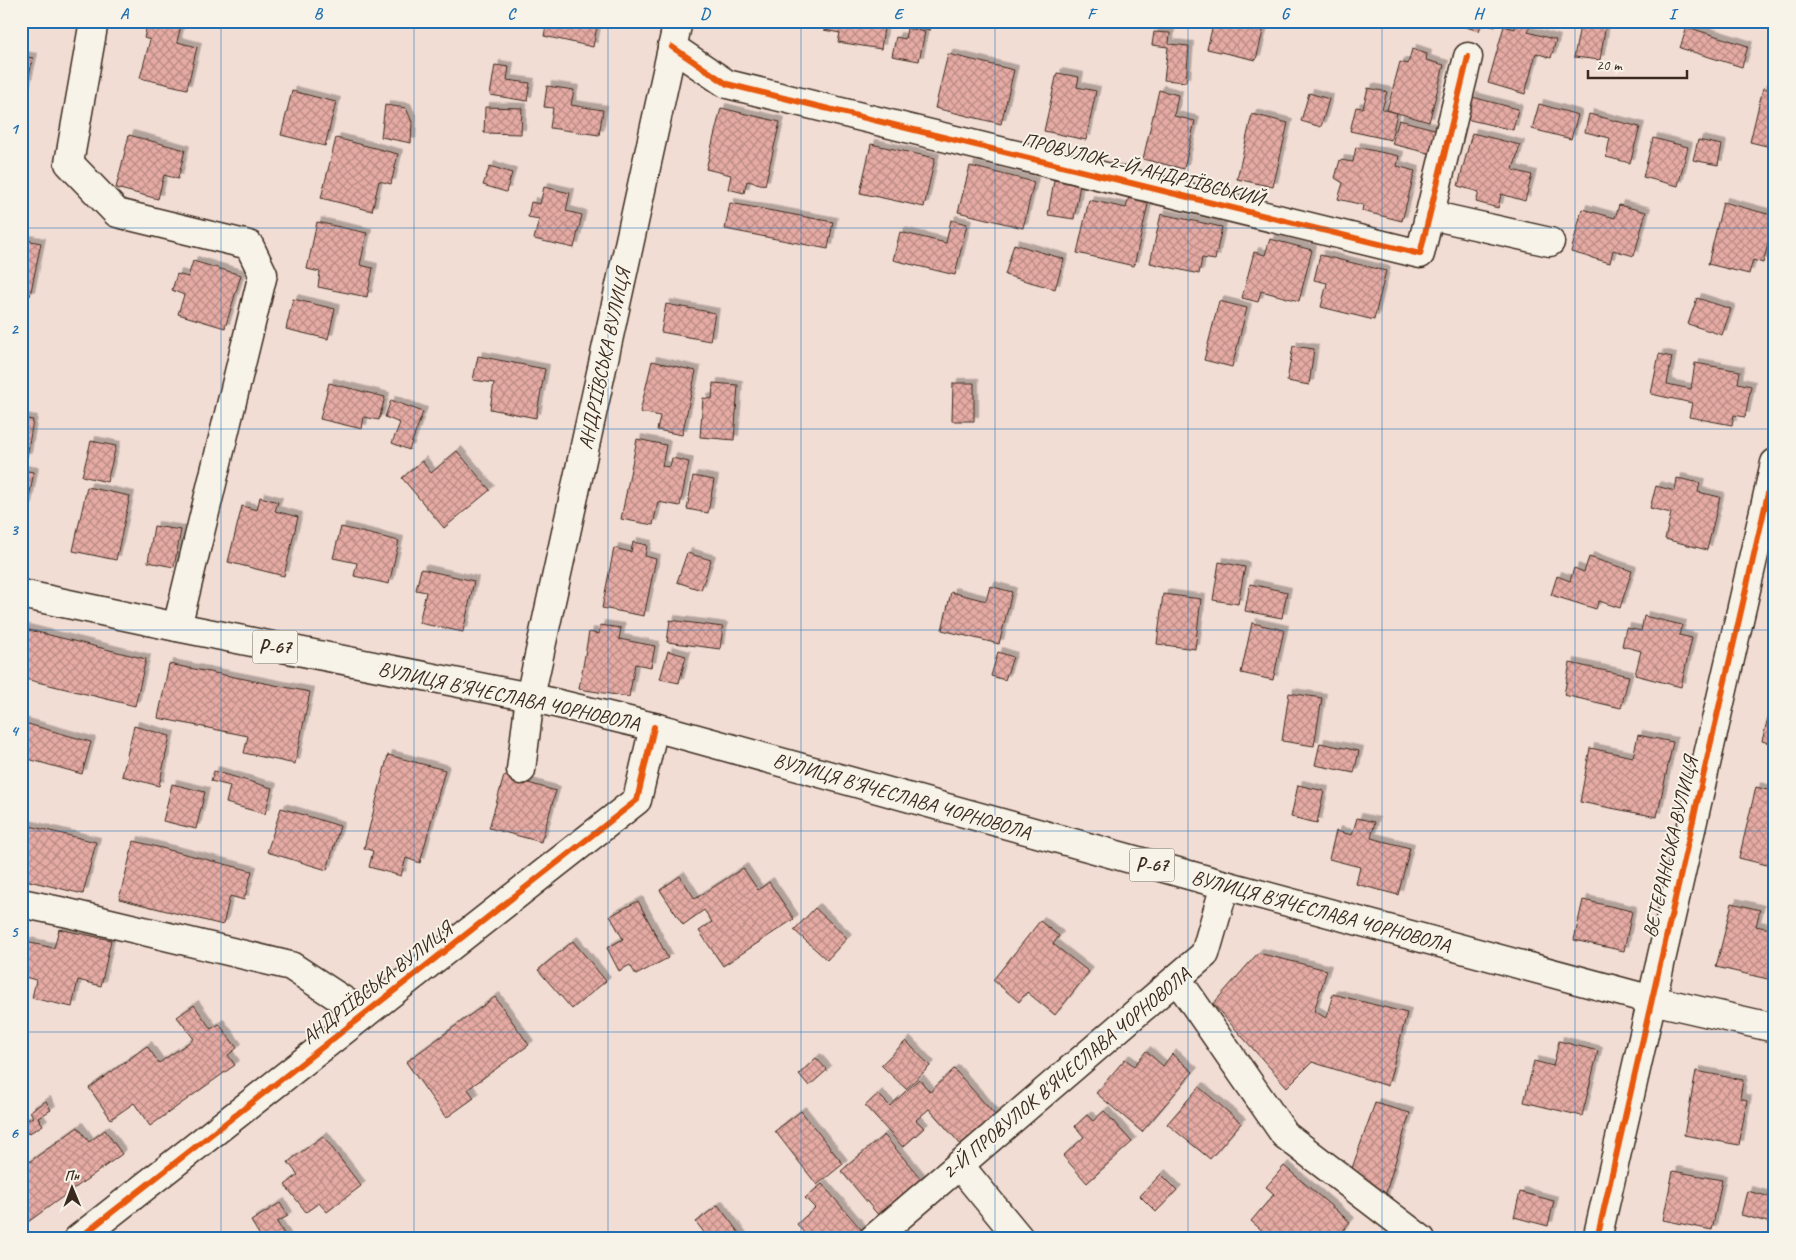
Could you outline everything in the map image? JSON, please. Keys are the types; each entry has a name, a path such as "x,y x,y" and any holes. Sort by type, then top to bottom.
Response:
{"street":[{"path":"94,21 69,163 117,213 249,245 263,274 177,627"},
{"name":"ПРОВУЛОК 2-Й АНДРІЇВСЬКИЙ","path":"675,34 727,84 1420,254 1468,57"},
{"name":"АНДРІЇВСЬКА ВУЛИЦЯ","path":"521,770 530,697 675,34"},
{"path":"1430,215 1550,242"},
{"name":"ВЕТЕРАНСЬКА ВУЛИЦЯ","path":"1597,1239 1775,463"},
{"name":"ВУЛИЦЯ В'ЯЧЕСЛАВА ЧОРНОВОЛА","path":"21,594 530,697 654,727 1225,885 1652,1000 1775,1028"},
{"name":"АНДРІЇВСЬКА ВУЛИЦЯ","path":"78,1239 637,800 654,727"},
{"name":"2-Й ПРОВУЛОК В'ЯЧЕСЛАВА ЧОРНОВОЛА","path":"873,1239 1205,954 1225,885"},
{"path":"21,903 291,966 364,1014"},
{"path":"1178,979 1285,1135 1421,1239"},
{"path":"959,1164 1020,1239"}],"building":[{"path":"148,21 182,21 177,42 197,47 187,89 140,78 150,40 144,38"},
{"path":"547,21 598,21 593,47 544,36"},
{"path":"826,21 885,21 881,49 838,42 840,33 824,30"},
{"path":"892,21 932,21 930,30"},
{"path":"1214,21 1240,21 1264,27 1256,60 1207,49"},
{"path":"1457,21 1497,21 1495,27 1482,23 1479,31 1456,24"},
{"path":"1516,21 1531,21 1528,32 1556,40 1551,58 1536,53 1525,94 1488,83 1504,26 1515,29"},
{"path":"1581,21 1606,23 1600,60 1574,57"},
{"path":"1687,27 1748,46 1742,67 1680,48"},
{"path":"907,28 925,32 919,61 892,56 896,37 905,39"},
{"path":"1154,32 1170,33 1169,44 1189,46 1186,82 1164,80 1168,47 1152,45"},
{"path":"1412,49 1427,54 1426,60 1444,65 1429,122 1387,110 1400,62 1408,64"},
{"path":"948,54 1014,70 1001,124 935,108"},
{"path":"21,56 33,58 21,109"},
{"path":"495,65 509,67 507,80 530,83 527,101 490,95"},
{"path":"1057,73 1079,77 1077,87 1096,91 1086,140 1044,131"},
{"path":"547,86 574,90 571,105 603,110 599,135 550,128 553,108 544,107"},
{"path":"1368,88 1387,92 1382,109 1397,113 1391,140 1350,131 1356,107 1363,108"},
{"path":"1763,88 1775,91 1775,148 1750,142"},
{"path":"1159,90 1178,95 1174,116 1195,121 1184,169 1143,159"},
{"path":"292,91 336,102 325,146 281,135"},
{"path":"1309,93 1329,99 1321,127 1301,121"},
{"path":"1472,97 1518,109 1513,130 1466,119"},
{"path":"1539,104 1578,115 1571,139 1532,129"},
{"path":"385,105 406,108 412,122 411,143 381,137"},
{"path":"485,107 522,108 521,134 484,133"},
{"path":"721,108 780,122 765,185 747,181 744,193 728,189 731,175 706,169"},
{"path":"1252,114 1288,123 1273,187 1237,179"},
{"path":"1589,114 1640,127 1630,163 1606,157 1610,138 1585,132"},
{"path":"1399,120 1438,130 1432,154 1392,144"},
{"path":"1472,133 1520,145 1513,170 1532,175 1525,201 1501,194 1498,208 1476,202 1479,192 1458,186"},
{"path":"129,135 185,150 178,179 164,175 158,199 116,188"},
{"path":"336,138 398,154 391,184 379,181 372,211 321,198"},
{"path":"1653,138 1688,147 1678,186 1643,177"},
{"path":"1698,140 1722,145 1718,165 1693,160"},
{"path":"871,144 935,158 924,207 860,193"},
{"path":"1356,147 1399,156 1397,166 1415,171 1402,221 1362,211 1363,205 1338,199 1343,183 1335,178 1340,160 1353,162"},
{"path":"490,166 512,173 506,192 483,185"},
{"path":"970,166 1034,182 1023,228 958,212"},
{"path":"1054,180 1080,184 1074,219 1048,215"},
{"path":"544,187 570,193 566,211 582,215 574,248 534,239 539,219 528,217 531,202 540,204"},
{"path":"1129,196 1149,200 1134,266 1077,253 1089,200 1126,208"},
{"path":"1723,202 1775,216 1763,263 1753,260 1749,274 1708,264"},
{"path":"730,203 833,222 828,249 725,229"},
{"path":"1619,205 1646,212 1634,256 1613,250 1610,263 1571,252 1582,209 1615,218"},
{"path":"1161,214 1222,227 1215,260 1202,258 1199,274 1150,263"},
{"path":"951,220 967,224 955,275 893,260 900,232 946,243"},
{"path":"317,222 367,233 360,265 373,268 367,297 318,287 320,272 307,269"},
{"path":"21,239 41,243 30,296 21,294"},
{"path":"1270,239 1312,250 1299,301 1261,291 1258,302 1242,298 1254,252 1265,255"},
{"path":"1014,244 1064,259 1055,289 1005,275"},
{"path":"1320,255 1386,271 1374,320 1321,307 1327,283 1314,280"},
{"path":"193,261 241,275 225,328 178,314 184,295 172,290 177,274 188,277"},
{"path":"1697,298 1731,309 1722,335 1688,324"},
{"path":"293,299 335,309 328,339 286,329"},
{"path":"1219,301 1247,308 1232,367 1204,360"},
{"path":"666,304 715,313 710,341 661,332"},
{"path":"1293,346 1314,349 1309,385 1287,381"},
{"path":"1659,354 1672,357 1667,384 1691,389 1695,363 1740,371 1738,383 1751,386 1745,417 1734,415 1732,425 1689,417 1692,403 1651,394"},
{"path":"478,356 545,369 536,418 490,409 494,383 473,380"},
{"path":"652,361 696,371 682,435 657,430 660,416 640,412"},
{"path":"329,383 385,397 379,420 364,417 362,429 320,419"},
{"path":"713,383 738,385 734,440 700,437 703,398 712,399"},
{"path":"953,383 974,383 974,421 952,421"},
{"path":"391,400 423,412 409,450 392,443 400,423 385,417"},
{"path":"21,418 33,420 27,457 21,456"},
{"path":"637,439 666,445 662,466 670,467 672,458 689,462 680,506 658,502 653,525 621,519"},
{"path":"91,441 116,446 107,482 82,476"},
{"path":"457,451 490,490 444,528 402,478 422,461 431,473"},
{"path":"21,470 34,472 21,537"},
{"path":"693,476 714,480 708,513 687,509"},
{"path":"1677,478 1700,483 1698,492 1720,497 1707,550 1665,539 1671,513 1650,508 1656,486 1675,491"},
{"path":"87,487 130,496 116,560 73,551"},
{"path":"260,497 278,502 275,511 298,517 284,576 228,562 242,506 257,510"},
{"path":"154,526 181,530 174,567 148,562"},
{"path":"341,527 399,541 389,584 354,576 357,563 333,558"},
{"path":"633,542 647,545 645,556 656,559 644,616 602,608 614,548 631,552"},
{"path":"687,553 711,560 701,590 677,582"},
{"path":"1589,557 1632,571 1620,608 1599,601 1596,609 1551,595 1557,576 1570,581 1574,568 1584,572"},
{"path":"1219,562 1245,567 1238,604 1213,600"},
{"path":"421,569 474,581 463,632 419,623 426,592 416,590"},
{"path":"1250,584 1287,592 1282,618 1245,611"},
{"path":"990,586 1012,592 999,644 942,630 951,592 986,601"},
{"path":"1163,594 1201,599 1195,649 1157,644"},
{"path":"1644,616 1682,625 1679,635 1692,638 1681,687 1635,675 1641,651 1622,646 1626,628 1641,631"},
{"path":"670,620 723,627 720,649 667,642"},
{"path":"1252,623 1284,630 1273,680 1241,673"},
{"path":"600,625 621,628 619,639 655,646 651,667 635,664 629,697 579,689 589,632 599,634"},
{"path":"21,628 146,659 135,706 21,678 25,655 21,654"},
{"path":"668,651 686,656 679,683 660,679"},
{"path":"998,652 1013,657 1005,680 991,676"},
{"path":"1570,663 1629,676 1621,708 1564,695"},
{"path":"169,664 310,692 295,764 244,753 248,736 158,718"},
{"path":"1289,693 1322,698 1314,746 1282,741"},
{"path":"1775,695 1775,745 1762,741"},
{"path":"21,722 91,742 82,774 21,757"},
{"path":"134,726 170,736 159,786 122,776"},
{"path":"1638,735 1673,742 1657,817 1580,802 1590,748 1633,757"},
{"path":"1320,743 1359,751 1354,773 1315,765"},
{"path":"388,755 445,770 420,863 406,858 401,876 369,867 373,851 364,848"},
{"path":"214,771 272,788 265,814 226,803 230,786 211,781"},
{"path":"504,776 556,791 541,842 489,828"},
{"path":"172,784 205,792 196,829 163,821"},
{"path":"1298,785 1324,791 1317,823 1291,817"},
{"path":"1756,787 1775,792 1775,850 1771,866 1739,858"},
{"path":"281,808 340,826 327,870 267,852"},
{"path":"1357,818 1375,822 1371,838 1410,848 1398,895 1356,884 1360,867 1329,859 1336,831 1352,835"},
{"path":"21,824 96,842 83,894 21,879"},
{"path":"134,841 252,871 244,900 230,896 223,925 119,899"},
{"path":"743,868 758,890 769,882 794,919 723,966 699,931 712,922 704,910 683,925 660,890 680,876 695,899"},
{"path":"1583,900 1632,911 1624,951 1574,940"},
{"path":"638,901 668,958 636,975 630,965 619,971 607,948 623,939 610,916"},
{"path":"1732,903 1760,910 1756,926 1775,930 1775,969 1772,980 1716,967"},
{"path":"815,908 847,938 827,960 794,930"},
{"path":"1040,921 1059,936 1053,944 1089,972 1055,1015 1027,992 1019,1002 993,980"},
{"path":"59,929 111,940 101,986 78,980 72,1007 32,998 36,980 21,976 21,941 54,948"},
{"path":"573,941 606,981 572,1009 538,970"},
{"path":"1258,953 1327,970 1314,1011 1326,1018 1333,994 1407,1013 1388,1086 1312,1062 1287,1087 1213,1004"},
{"path":"495,997 529,1045 468,1089 474,1098 446,1118 406,1062"},
{"path":"194,1005 211,1029 219,1024 237,1048 228,1055 235,1065 150,1126 134,1103 111,1119 89,1088 147,1046 159,1063 194,1039 177,1017"},
{"path":"906,1041 930,1066 906,1089 881,1065"},
{"path":"1559,1041 1598,1051 1582,1116 1524,1102 1534,1061 1553,1066"},
{"path":"1146,1051 1163,1066 1172,1054 1193,1072 1142,1132 1096,1093 1125,1059 1134,1066"},
{"path":"816,1058 827,1070 809,1086 799,1074"},
{"path":"954,1069 996,1116 962,1146 929,1109 916,1120 924,1128 903,1147 865,1106 878,1094 890,1106 919,1079 930,1092"},
{"path":"1696,1071 1743,1080 1740,1098 1747,1100 1739,1145 1684,1135"},
{"path":"1199,1087 1241,1123 1210,1159 1167,1124"},
{"path":"46,1101 51,1110 38,1118 43,1125 28,1134 22,1123 33,1117 30,1111"},
{"path":"1375,1103 1410,1113 1384,1199 1351,1171"},
{"path":"801,1111 843,1164 817,1185 775,1131"},
{"path":"1104,1111 1132,1142 1087,1183 1063,1156 1084,1137 1075,1126 1087,1115 1093,1121"},
{"path":"78,1127 89,1142 105,1130 122,1154 21,1227 21,1168"},
{"path":"884,1135 922,1180 879,1216 841,1171"},
{"path":"323,1136 361,1186 327,1212 319,1203 306,1212 285,1185 298,1175 288,1162"},
{"path":"1284,1166 1350,1222 1336,1239 1272,1239 1251,1221 1274,1194 1266,1187"},
{"path":"1673,1171 1722,1180 1712,1230 1663,1220"},
{"path":"1161,1174 1177,1190 1156,1212 1140,1196"},
{"path":"822,1184 866,1235 862,1239 809,1239 797,1224 815,1208 805,1198"},
{"path":"1747,1191 1775,1198 1775,1224 1741,1215"},
{"path":"1520,1192 1554,1201 1548,1226 1514,1217"},
{"path":"280,1203 288,1216 277,1222 287,1239 262,1239 251,1221"},
{"path":"718,1205 742,1237 739,1239 709,1239 696,1222"}],"cycle path":[{"path":"672,47 727,84 1420,254 1468,57"},
{"path":"1597,1239 1775,463"},
{"path":"78,1239 637,800 654,727"}]}
